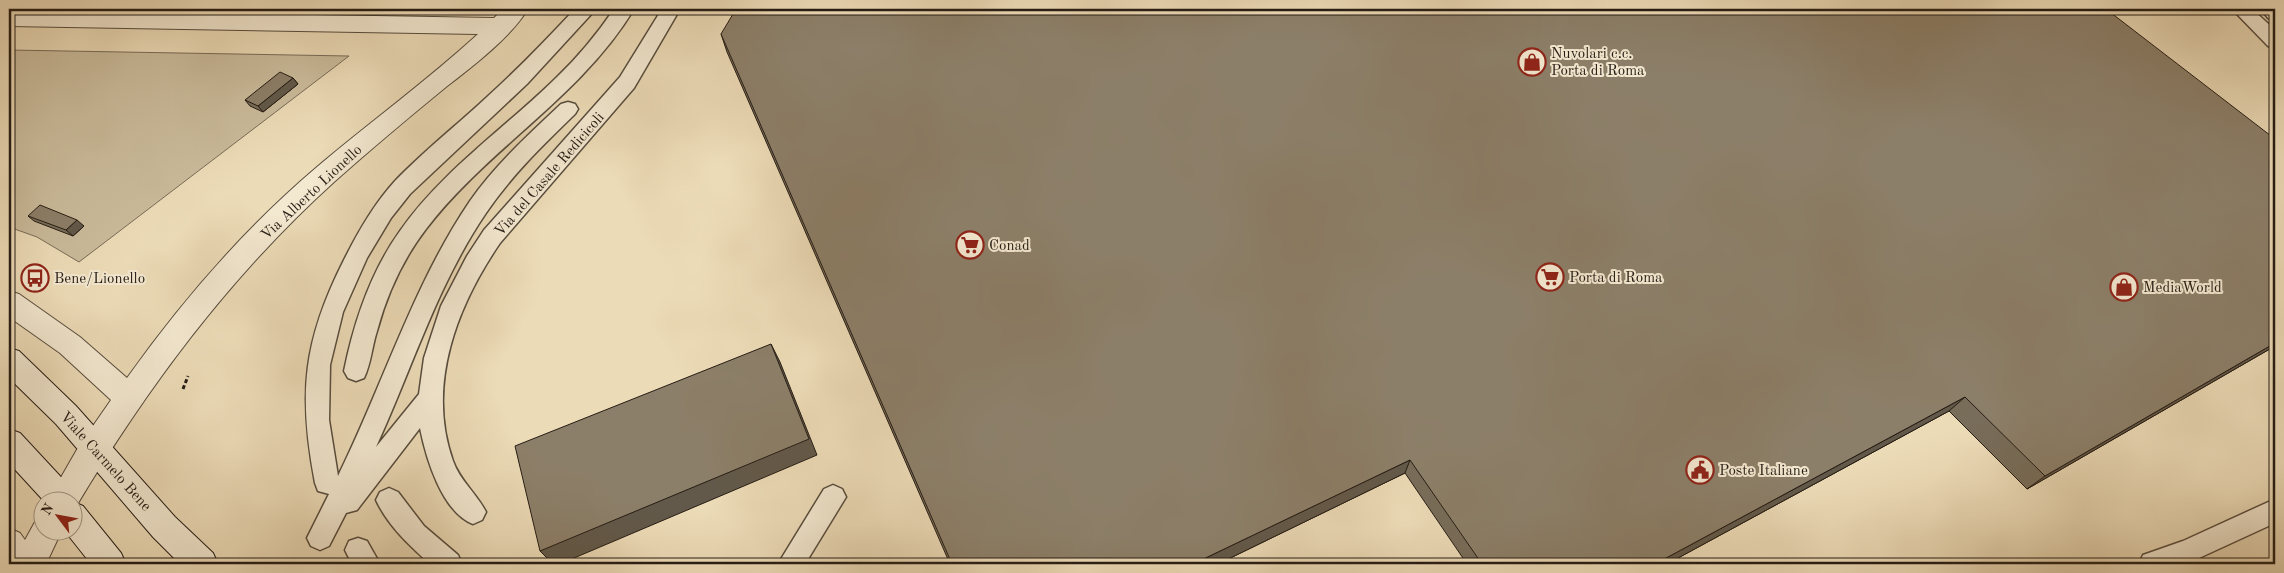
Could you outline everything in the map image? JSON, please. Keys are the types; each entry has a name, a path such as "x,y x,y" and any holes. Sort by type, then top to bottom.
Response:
{"street":[{"path":"9,18 508,18"},
{"name":"Via Alberto Lionello","path":"68,490 94,446 128,396 197,309 247,252 286,212 369,138 478,49 508,18"},
{"path":"9,302 70,345 128,396"},
{"name":"Viale Carmelo Bene","path":"9,360 66,415 164,527 202,564"},
{"path":"9,442 53,490"},
{"path":"82,529 110,564"},
{"path":"30,564 42,540"},
{"path":"9,543 23,564"}],"lane":[{"path":"327,483 317,435 316,379 318,357 322,338 335,300 370,233 402,188 510,88 586,9"},
{"path":"356,371 365,327 377,296 389,269 417,223 452,185 563,84 600,42 624,9"},
{"name":"Via del Casale Redicicoli","path":"473,512 452,487 441,467 435,443 429,399 435,360 460,289 471,270 525,197 621,91 644,57 671,9"},
{"path":"2241,9 2275,41"},
{"path":"2270,9 2275,13"},
{"path":"429,399 320,538 379,414 430,292 459,236 479,205 513,163 568,109"},
{"path":"790,564 833,497"},
{"path":"389,500 415,534 449,564"},
{"path":"2152,564 2189,551 2275,511"}],"shaded area":[{"path":"9,50 349,56 79,262 37,237 9,227"}],"building":[{"name":"Porta di Roma","path":"736,9 2106,9 2275,139 2275,343 2045,476 1965,397 1655,564 1482,564 1410,460 1193,564 952,564 721,34"},
{"path":"280,72 293,78 258,106 245,100"},
{"path":"40,205 77,220 66,230 28,216"},
{"path":"771,344 809,439 540,551 515,446"}],"place":[{"name":"Nuvolari c.c. Porta di Roma","path":"1532,62"},
{"name":"Conad","path":"970,245"},
{"name":"Porta di Roma","path":"1550,277"},
{"name":"Bene/Lionello","path":"35,278"},
{"name":"MediaWorld","path":"2124,287"},
{"name":"Poste Italiane","path":"1700,470"}]}
